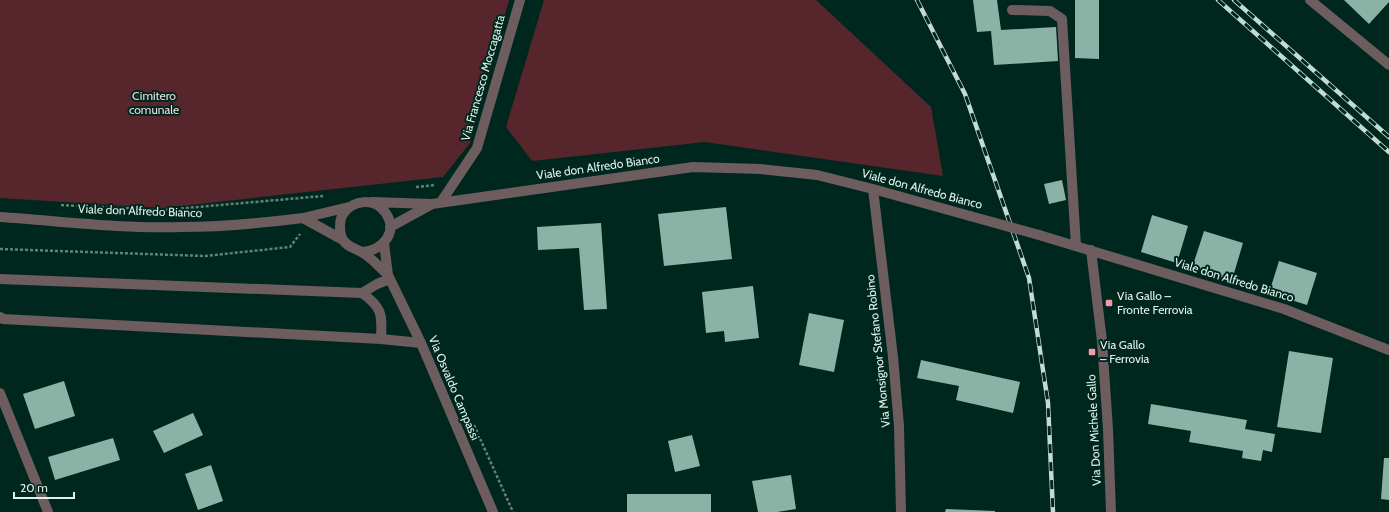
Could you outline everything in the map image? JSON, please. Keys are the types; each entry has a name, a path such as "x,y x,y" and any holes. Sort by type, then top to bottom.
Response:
{"street":[{"name":"Via Francesco Moccagatta","path":"436,203 453,184 477,148 520,0"},
{"path":"1310,0 1389,65"},
{"path":"1012,10 1050,11 1062,19 1076,246"},
{"name":"Viale don Alfredo Bianco","path":"370,202 436,203 693,167 760,169 817,175 1039,235 1284,309 1389,350"},
{"name":"Via Monsignor Stefano Robino","path":"873,189 893,357 899,426 901,512"},
{"path":"370,202 385,211 389,219 390,227 384,243 371,252 362,252 348,246 343,240 340,232 342,216 349,207 354,204 370,202"},
{"name":"Viale don Alfredo Bianco","path":"390,227 436,203"},
{"name":"Viale don Alfredo Bianco","path":"0,217 121,226 182,228 303,218 349,207"},
{"path":"303,218 343,240"},
{"name":"Via Osvaldo Campassi","path":"384,243 389,277 421,343 493,512"},
{"name":"Via Don Michele Gallo","path":"1091,250 1102,348 1108,429 1111,512"},
{"name":"Via Osvaldo Campassi","path":"362,252 389,277"},
{"path":"0,279 362,293 389,277"},
{"path":"362,293 374,302 382,318 381,339"},
{"path":"0,317 3,319 381,339 421,343"},
{"path":"0,394 48,512"}],"path":[{"path":"414,187 453,184"},
{"path":"54,205 163,210 301,199 330,195"},
{"path":"0,249 205,256 290,247 302,232 303,218"}],"green space":[{"name":"Cimitero comunale","path":"0,0 509,0 470,143 443,177 162,208 0,198"},
{"path":"544,0 816,0 931,107 943,176 705,142 532,161 506,127"}],"building":[{"path":"973,0 997,0 1001,30 1056,27 1058,61 994,65 991,31 977,32"},
{"path":"1075,0 1099,0 1099,59 1075,58"},
{"path":"1344,0 1389,0 1389,2 1369,24"},
{"path":"1062,180 1066,200 1049,204 1044,184"},
{"path":"726,207 732,259 664,266 658,214"},
{"path":"1152,215 1188,226 1177,263 1141,252"},
{"path":"601,223 607,309 584,310 579,248 538,250 537,227"},
{"path":"1204,231 1243,243 1232,280 1192,268"},
{"path":"1279,261 1317,273 1307,305 1269,293"},
{"path":"753,286 759,338 725,342 724,331 706,333 702,292"},
{"path":"809,313 844,320 834,372 799,365"},
{"path":"1289,351 1333,358 1321,433 1277,427"},
{"path":"921,360 1020,382 1013,413 956,400 959,386 917,378"},
{"path":"64,381 75,416 35,429 23,394"},
{"path":"1151,404 1247,420 1245,429 1275,434 1272,452 1263,450 1261,461 1242,458 1243,451 1189,442 1191,431 1148,424"},
{"path":"193,413 203,435 164,453 153,431"},
{"path":"692,435 700,466 675,472 668,441"},
{"path":"113,438 120,460 55,480 48,457"},
{"path":"1384,458 1389,458 1389,500 1381,499"},
{"path":"211,465 223,501 198,510 185,474"},
{"path":"791,475 796,509 777,512 758,512 752,481"},
{"path":"627,494 711,494 711,512 627,512"},
{"path":"946,509 995,511 995,512 945,512"}],"railway":[{"path":"917,0 965,94 1029,278 1048,403 1053,512"},
{"path":"1218,0 1389,152"},
{"path":"1234,0 1389,137"}],"place":[{"name":"Via Gallo – Fronte Ferrovia","path":"1109,303"},
{"name":"Via Gallo – Ferrovia","path":"1092,352"}]}
